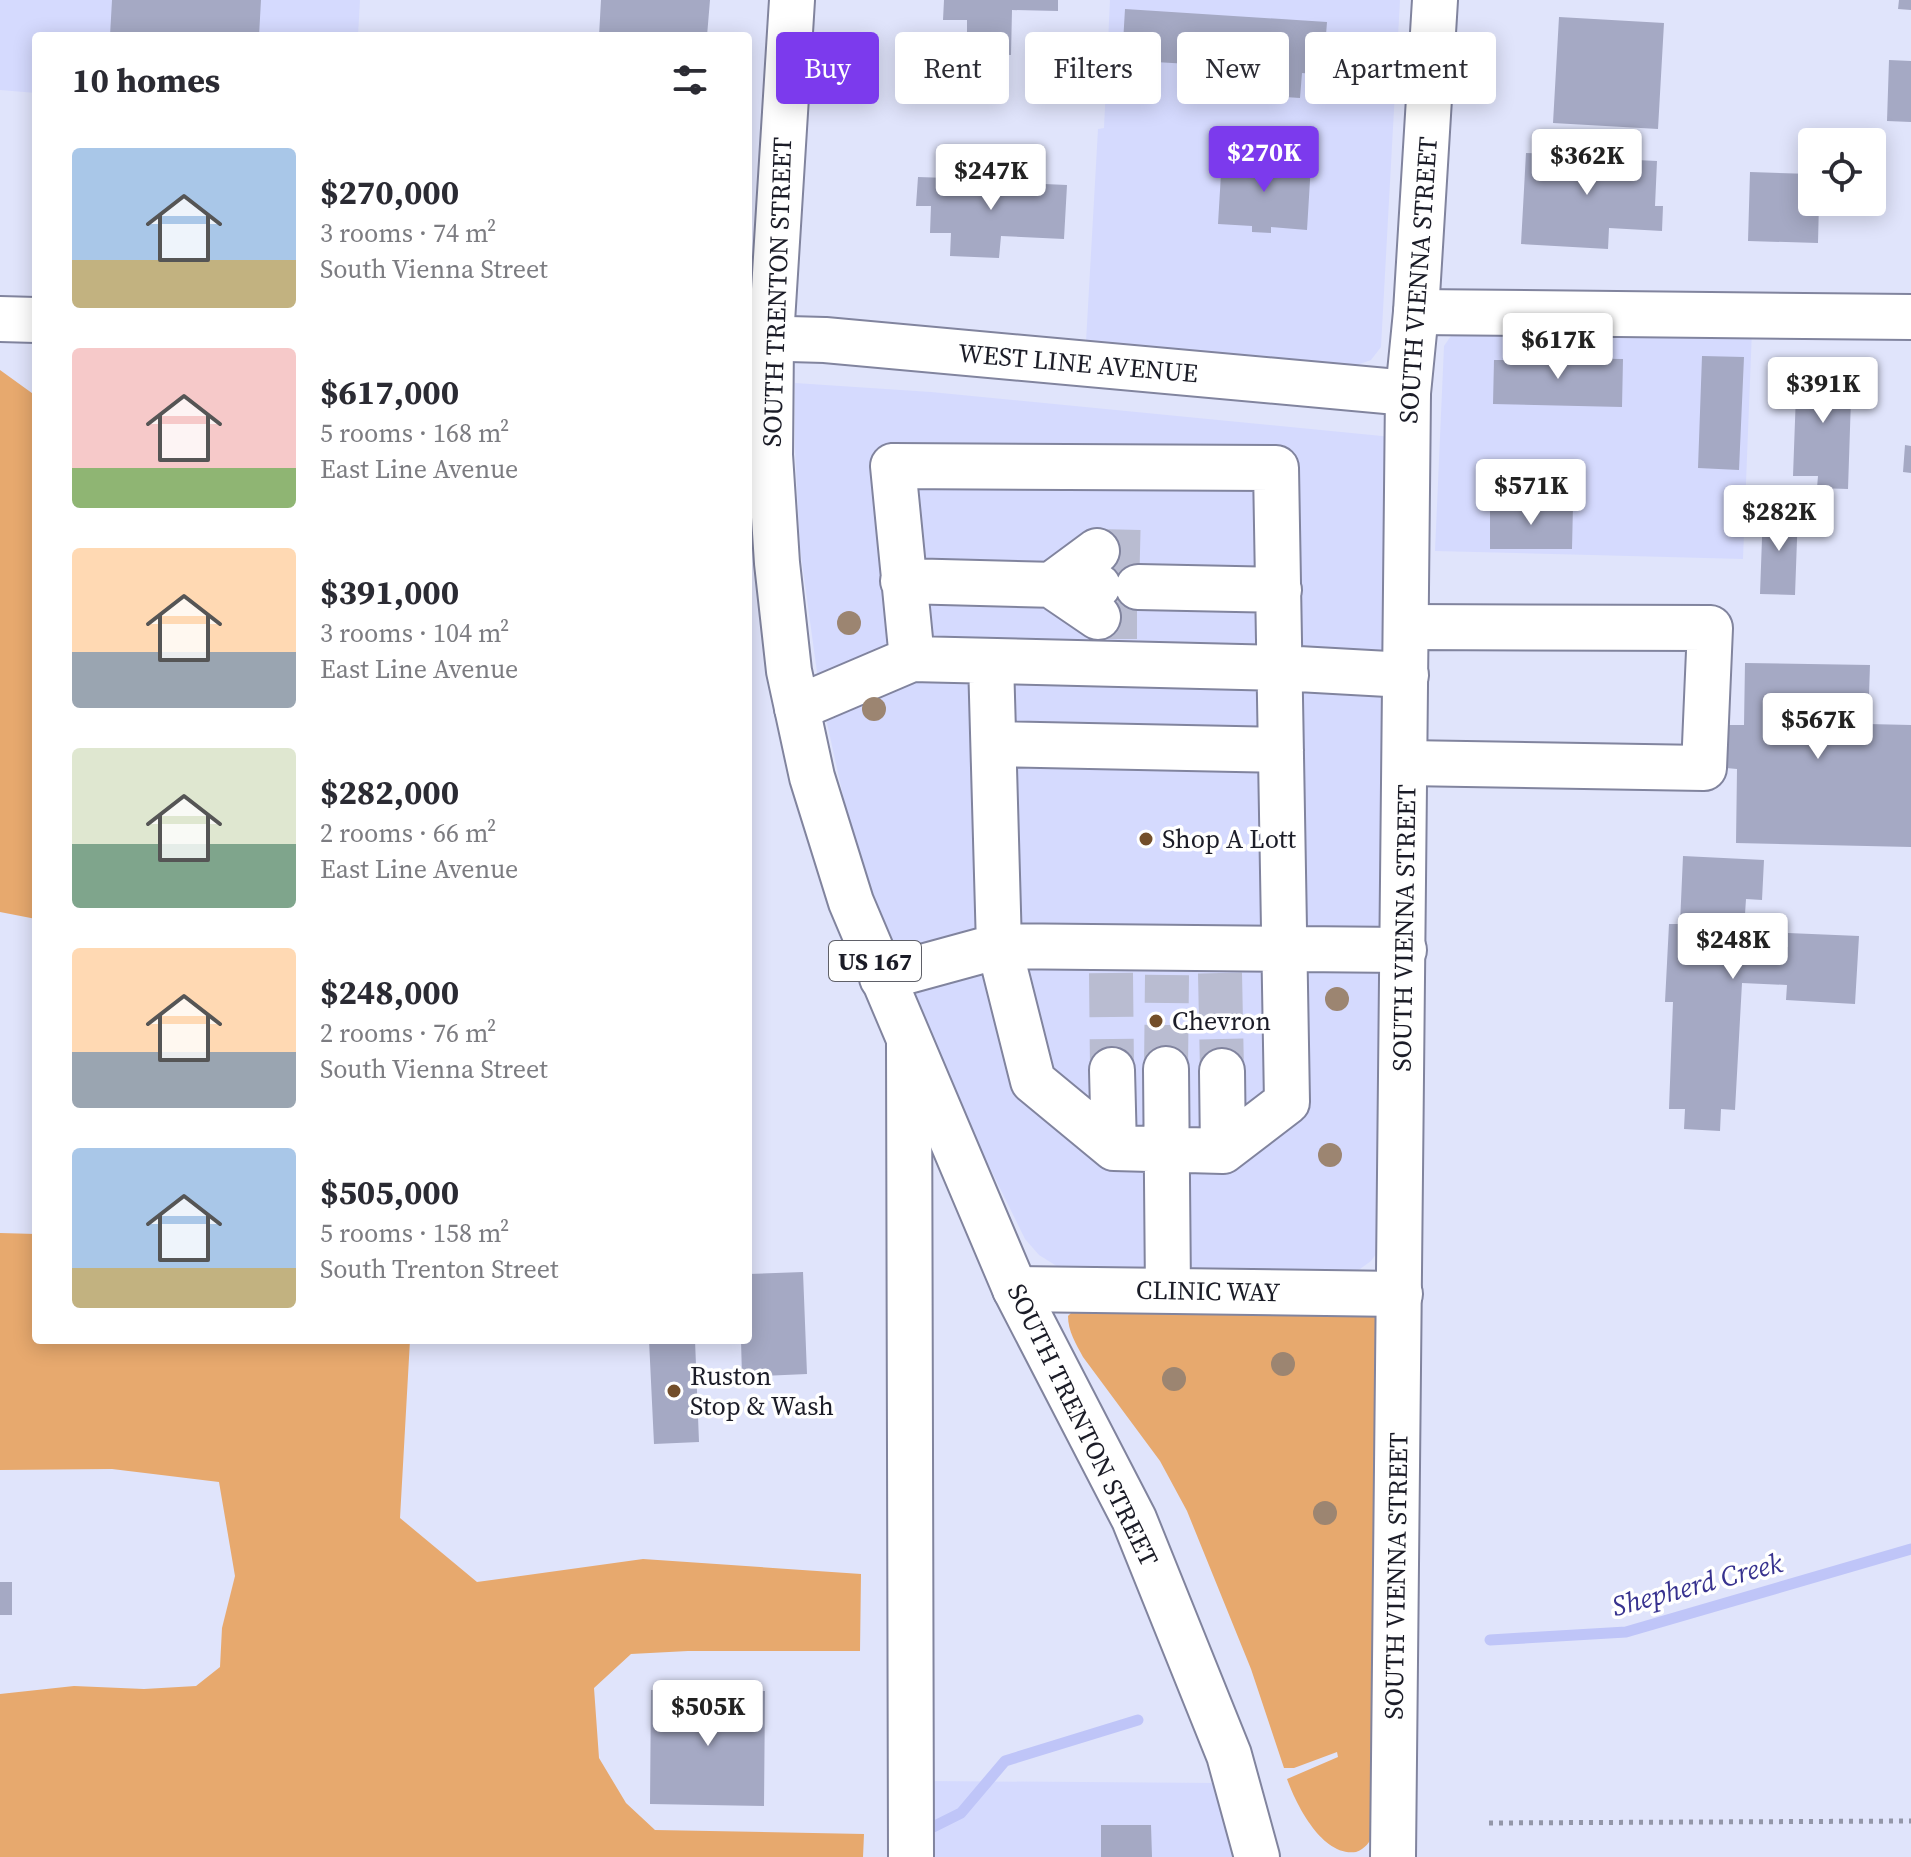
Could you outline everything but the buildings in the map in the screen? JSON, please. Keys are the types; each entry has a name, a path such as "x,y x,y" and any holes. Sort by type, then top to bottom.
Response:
{"main road":[{"name":"SOUTH TRENTON STREET","path":"792,0 759,338 789,671 812,777 846,888 1015,1289 1134,1519 1229,1755 1257,1857"},
{"name":"SOUTH VIENNA STREET","path":"1393,1857 1408,393 1416,312 1435,0"},
{"path":"1416,312 1911,317"},
{"path":"0,319 32,320"},
{"name":"WEST LINE AVENUE","path":"759,338 825,340 1408,393"},
{"path":"912,659 893,466 1276,468 1287,1102 1223,1151 1114,1148 1033,1081 999,946 991,661"},
{"path":"903,581 1279,590"},
{"path":"1406,763 1704,768 1710,628 1407,627"},
{"path":"797,708 912,659 1280,668 1406,675"},
{"path":"994,744 1281,750"},
{"path":"882,978 999,946 1111,960 1167,962 1220,960 1285,950 1404,950"},
{"name":"SOUTH TRENTON STREET","path":"909,1043 911,1857"},
{"path":"1166,1069 1168,1291"},
{"path":"1112,1070 1114,1148"},
{"path":"1222,1071 1223,1151"},
{"name":"CLINIC WAY","path":"1015,1289 1400,1294"}],"path":[{"path":"1489,1823 1911,1821"}],"shaded area":[{"path":"0,0 360,0 358,32 32,32 32,93 0,90"},
{"path":"1110,0 1400,0 1398,32 1305,32 1305,104 1394,104 1381,347 1371,360 1357,365 1086,342 1098,129 1104,128 1105,104 1161,104 1161,32 1108,32"},
{"path":"1455,330 1752,330 1743,559 1435,551 1444,346"},
{"path":"0,370 32,393 32,918 0,912"},
{"path":"795,383 931,392 1392,437 1382,1246 1371,1261 1360,1269 1348,1274 1063,1270 1039,1255 1025,1239 927,1040 881,923 846,809 819,687 800,548"},
{"path":"0,1233 32,1234 32,1344 410,1344 400,1518 477,1582 643,1559 861,1574 860,1651 631,1654 594,1688 599,1758 626,1803 655,1830 864,1834 863,1857 0,1857 0,1694 74,1686 144,1689 196,1686 220,1667 222,1628 235,1576 219,1482 112,1469 0,1470"},
{"path":"1072,1312 1374,1315 1380,1318 1373,1834 1359,1851 1344,1851 1332,1846 1312,1827 1297,1802 1287,1779 1338,1757 1337,1752 1294,1768 1284,1768 1251,1669 1187,1511 1160,1461 1083,1357 1073,1337 1068,1316"},
{"path":"927,1781 1216,1783 1236,1857 927,1857"}],"waterway":[{"name":"Shepherd Creek","path":"1490,1640 1626,1632 1911,1549"},
{"name":"Shepherd Creek","path":"933,1827 961,1813 1005,1761 1138,1720"}],"tunnel":[{"path":"1097,551 1140,552"},
{"path":"1098,617 1137,617"},
{"path":"1111,973 1112,1070"},
{"path":"1220,973 1222,1071"},
{"path":"1166,1069 1167,975"}],"place":[{"name":"Shop A Lott","path":"1146,839"},
{"name":"Chevron","path":"1156,1021"},
{"name":"Ruston Stop & Wash","path":"674,1391"}]}
